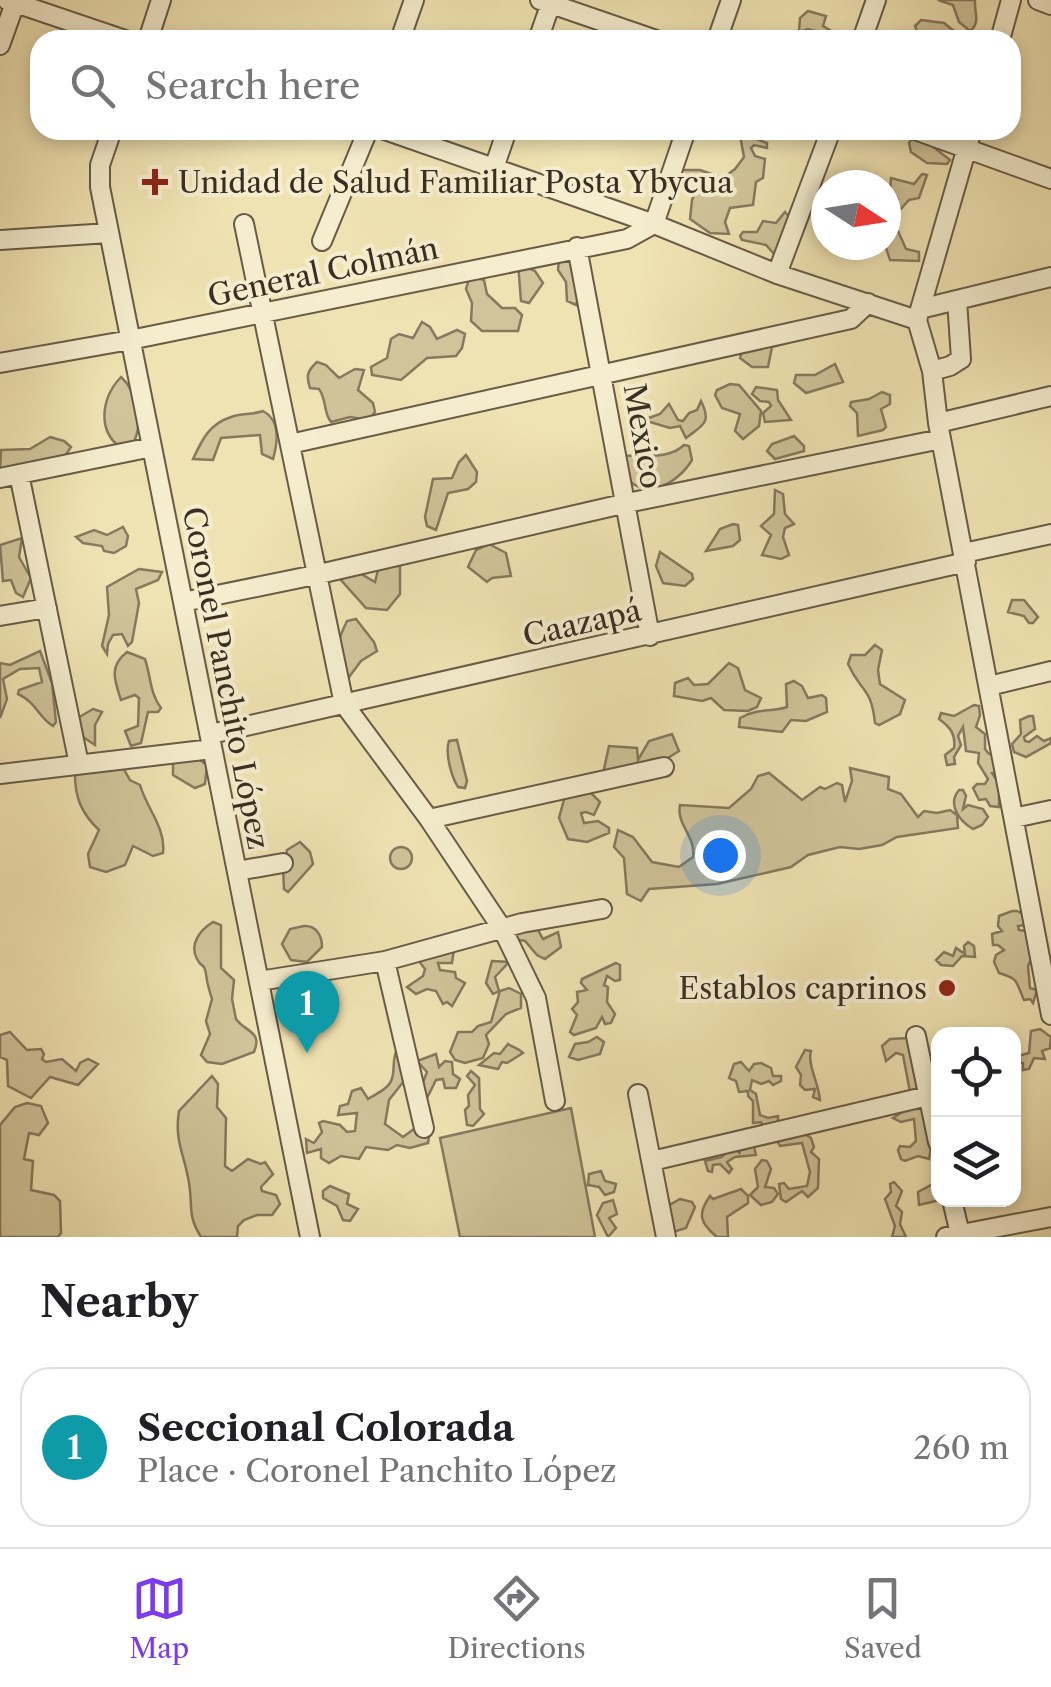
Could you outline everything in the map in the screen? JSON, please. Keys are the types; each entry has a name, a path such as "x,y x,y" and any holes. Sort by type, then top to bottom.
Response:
{"street":[{"path":"152,30 162,0"},
{"path":"404,30 414,0"},
{"path":"720,30 731,0"},
{"path":"866,30 876,0"},
{"path":"1003,30 1011,0"},
{"path":"1038,0 1051,5"},
{"path":"541,30 548,1 628,30"},
{"path":"0,45 11,2 96,30"},
{"name":"Coronel Panchito López","path":"109,140 100,165 100,187 310,1237"},
{"path":"322,241 364,140"},
{"path":"413,140 868,304 919,314 1051,276"},
{"path":"494,168 504,140"},
{"path":"654,224 683,140"},
{"path":"777,274 827,140"},
{"path":"969,140 919,314 1014,818 1045,950 1051,1015"},
{"path":"971,140 1051,178"},
{"path":"244,224 344,704 503,930 536,998 555,1101"},
{"name":"General Colmán","path":"0,363 626,239 654,224"},
{"path":"0,240 109,233"},
{"name":"Mexico","path":"577,246 650,636"},
{"path":"932,372 960,358 957,300"},
{"path":"290,444 851,319 868,304"},
{"path":"183,602 315,576 940,431 1051,396"},
{"path":"79,764 47,608 10,476 152,447"},
{"name":"Caazapá","path":"0,774 212,741 344,704 650,636 1051,534"},
{"path":"0,616 47,608"},
{"path":"989,686 1051,671"},
{"path":"428,819 664,766"},
{"path":"1014,818 1051,810"},
{"path":"238,871 283,863"},
{"path":"259,980 385,961 522,923 602,909"},
{"path":"385,961 424,1128"},
{"path":"916,1036 933,1117"},
{"path":"638,1094 666,1237"},
{"path":"652,1161 928,1096"},
{"path":"952,1207 953,1236 1051,1217"}],"shaded area":[{"path":"938,0 975,0 976,21 971,30 959,22 953,5"},
{"path":"808,11 826,16 823,26 830,30 799,30 800,18"},
{"path":"921,20 944,23 953,30 917,30 915,26"},
{"path":"741,140 767,143 767,148 751,148 755,156 765,159 753,205 730,208 725,222 729,234 710,233 690,219 699,182 685,180 679,175 681,170 700,170 723,178 744,157"},
{"path":"930,141 950,160 947,164 927,163 911,152 909,143"},
{"path":"922,174 927,175 919,198 909,200 901,209 901,181 914,184"},
{"path":"785,212 792,220 779,253 774,254 766,245 742,240 743,232 757,232 763,221 776,223"},
{"path":"901,238 906,249 919,252 919,261 890,260 901,260"},
{"path":"571,255 580,291 576,305 567,301 566,282 558,270 559,260"},
{"path":"518,263 535,271 543,283 529,303 521,301"},
{"path":"470,276 484,280 487,294 502,308 515,308 522,315 518,331 482,331 471,321 472,303 466,289"},
{"path":"422,322 437,339 457,330 465,334 456,356 427,358 401,380 372,375 371,367 387,358 391,339 399,334 413,338"},
{"path":"790,342 772,347 768,367 752,367 740,358 744,345"},
{"path":"317,362 339,378 355,369 364,370 358,390 373,403 375,412 369,420 350,417 331,422 319,389 310,388 309,384 308,374"},
{"path":"835,364 843,382 806,393 794,383 796,375 815,375"},
{"path":"121,377 131,391 138,429 132,445 121,448 108,432 104,413 109,394"},
{"path":"730,384 739,385 761,411 759,426 743,439 735,431 740,414 722,408 715,395"},
{"path":"756,387 777,390 778,400 791,420 765,422 763,413 771,406 752,394"},
{"path":"882,392 890,395 890,404 881,409 886,427 858,436 857,413 851,402"},
{"path":"701,401 706,419 686,438 680,426 670,428 643,420 660,414 669,404 678,420 683,421 697,410"},
{"path":"263,411 275,426 273,459 262,454 260,435 221,438 213,460 193,459 203,439 217,424"},
{"path":"794,436 804,451 775,459 767,451 772,444"},
{"path":"50,437 71,447 65,456 0,472 1,450 30,449"},
{"path":"689,446 692,460 669,483 649,489 631,482 623,473 626,456 664,455"},
{"path":"466,455 477,472 476,482 468,489 448,493 436,530 427,526 425,517 433,479 452,478"},
{"path":"775,490 783,494 785,514 794,524 785,528 783,537 789,555 781,559 762,555 771,535 761,526 774,514"},
{"path":"738,525 740,540 733,546 706,551 720,529"},
{"path":"123,527 128,536 126,546 114,553 76,537 94,530 107,535"},
{"path":"22,538 19,557 31,578 23,597 16,593 11,580 3,581 0,545"},
{"path":"489,544 506,553 511,576 487,582 468,567 476,550"},
{"path":"660,552 692,574 693,579 685,586 663,583 656,566"},
{"path":"380,562 400,564 400,594 387,610 366,608 341,580 342,570 351,568 375,582"},
{"path":"139,569 162,572 158,580 136,589 139,603 132,642 128,646 122,634 113,635 107,654 102,646 109,615 107,587"},
{"path":"1012,600 1024,600 1038,617 1033,623 1008,612"},
{"path":"356,619 377,651 361,661 349,677 339,663 337,650 347,621"},
{"path":"875,645 882,650 880,684 905,700 900,714 879,725 875,723 868,696 848,664 851,655 865,655"},
{"path":"40,651 52,683 56,722 53,726 18,694 19,690 42,682 39,668 20,669 3,679 7,699 0,718 0,663 10,665"},
{"path":"127,652 145,659 161,708 148,712 141,743 131,746 125,731 138,726 139,698 135,695 121,700 115,673 117,662"},
{"path":"729,663 738,668 745,690 761,698 757,707 748,711 724,710 711,698 702,701 674,696 675,683 688,678 694,685 708,684"},
{"path":"794,681 808,698 826,698 827,712 806,721 791,720 782,732 739,727 740,718 747,715 787,707 786,684"},
{"path":"979,706 976,727 985,734 985,749 994,753 997,772 992,773 1004,791 999,795 999,807 990,806 986,799 979,800 973,788 988,779 978,763 979,753 966,751 963,727 955,764 947,765 945,755 954,748 954,739 939,719 941,713 954,716"},
{"path":"93,709 102,712 95,725 95,745 83,737 76,719"},
{"path":"1033,716 1035,729 1024,737 1025,741 1037,736 1044,741 1051,738 1051,743 1026,757 1014,752 1012,744 1021,734 1020,720"},
{"path":"672,734 679,751 663,761 654,759 607,773 604,769 609,746 637,748 638,760 649,741"},
{"path":"457,740 467,781 465,788 458,787 448,758 449,741"},
{"path":"173,758 197,758 207,765 205,784 195,788 173,775"},
{"path":"93,765 122,766 130,780 140,785 159,827 163,853 153,856 133,846 125,865 106,872 90,867 88,854 99,830 81,805 75,775"},
{"path":"850,768 889,777 888,789 901,794 918,817 924,811 950,810 957,815 958,828 897,837 882,845 859,849 840,847 808,855 791,867 717,884 649,889 641,901 627,894 624,858 614,847 618,830 633,837 652,862 679,867 693,857 680,805 729,808 751,789 758,776 769,773 802,800 820,787 825,789 837,783 842,785 845,802 852,781"},
{"path":"959,790 966,796 963,809 968,805 983,809 988,817 982,825 973,829 959,817 954,801"},
{"path":"590,792 600,802 594,815 581,813 584,823 598,821 609,828 609,833 587,842 568,839 559,818 565,796"},
{"path":"300,842 310,852 313,864 288,892 284,889 283,868 287,850"},
{"path":"401,847 409,850 409,866 401,869 393,866 390,858 393,850"},
{"path":"1012,911 1023,914 1025,925 1018,926 1019,930 1027,931 1032,957 1028,966 1030,988 1037,990 1033,1003 1024,1000 1016,981 999,973 994,962 1004,950 993,945 992,934 1002,931 999,916"},
{"path":"213,922 221,925 221,968 234,980 236,1019 256,1040 254,1052 222,1064 207,1062 201,1055 210,1034 206,1021 212,999 194,948 200,933"},
{"path":"507,925 538,930 543,939 558,932 561,947 545,959 525,941 513,939"},
{"path":"304,926 318,932 322,947 307,962 291,960 282,944 290,929"},
{"path":"968,942 974,946 975,957 962,956 953,966 941,965 936,960 944,952 953,956 956,948 965,954"},
{"path":"445,949 454,949 452,963 438,963 440,970 455,972 456,978 465,983 452,1006 443,1004 436,991 427,989 416,994 407,987 423,976 425,969 418,960 429,954 441,955"},
{"path":"492,961 509,962 495,977 499,991 493,994 486,983"},
{"path":"616,963 620,965 620,980 607,976 604,985 608,987 607,1002 615,1014 611,1023 605,1024 602,1017 596,1028 574,1035 570,1032 577,1015 572,1009 578,1002 577,992 587,990 582,979"},
{"path":"509,988 521,994 521,1008 506,1014 486,1035 489,1044 483,1058 465,1063 455,1060 450,1052 458,1032 472,1032 491,1022 500,991"},
{"path":"1040,1029 1051,1037 1050,1048 1042,1051 1045,1059 1034,1058 1029,1069 1023,1070 1021,1055 1029,1053 1031,1031"},
{"path":"10,1032 27,1050 41,1049 46,1062 62,1059 76,1071 88,1059 98,1064 78,1085 50,1077 31,1098 8,1086 7,1060 0,1057 0,1035"},
{"path":"597,1037 604,1042 600,1054 578,1060 569,1057 575,1044"},
{"path":"909,1038 920,1087 910,1092 903,1055 896,1053 886,1061 882,1046 890,1039"},
{"path":"508,1044 523,1053 502,1062 498,1069 479,1065 494,1053 500,1054"},
{"path":"398,1048 407,1077 389,1100 385,1124 403,1137 418,1126 430,1131 428,1143 410,1148 397,1145 388,1150 366,1147 359,1159 341,1156 329,1163 321,1158 321,1149 307,1153 306,1139 314,1143 322,1132 319,1123 323,1121 340,1125 347,1132 355,1131 357,1113 338,1115 340,1106 348,1104 352,1091 361,1088 368,1099 388,1086"},
{"path":"805,1050 811,1051 820,1100 813,1097 815,1089 805,1090 800,1085 801,1075 796,1067"},
{"path":"436,1054 439,1067 445,1061 452,1062 453,1074 460,1079 456,1088 445,1088 443,1079 436,1080 428,1096 422,1085 427,1072 417,1061"},
{"path":"741,1062 749,1071 754,1064 761,1063 771,1068 773,1076 781,1076 781,1081 773,1085 752,1080 750,1090 756,1094 760,1115 778,1116 778,1123 753,1123 753,1101 748,1091 739,1092 736,1081 729,1078 734,1064"},
{"path":"471,1071 479,1078 480,1109 484,1114 473,1126 467,1125 465,1110 475,1085 467,1076"},
{"path":"212,1076 218,1084 217,1107 226,1118 225,1166 232,1171 248,1159 265,1162 273,1174 261,1187 262,1191 276,1195 280,1204 272,1215 244,1220 238,1226 237,1237 201,1237 192,1216 179,1140 179,1111"},
{"path":"27,1103 41,1106 48,1123 39,1135 29,1133 24,1159 33,1161 31,1190 54,1195 60,1201 58,1237 0,1237 0,1125 15,1107"},
{"path":"912,1105 921,1107 931,1139 929,1159 901,1159 900,1146 910,1147 916,1141 914,1119 901,1122 893,1118"},
{"path":"571,1108 595,1237 460,1237 440,1138"},
{"path":"802,1132 811,1138 811,1152 819,1159 818,1188 808,1197 802,1191 786,1202 781,1199 779,1184 784,1183 789,1189 807,1186 810,1172 802,1143 780,1146 776,1139"},
{"path":"748,1143 756,1155 727,1162 732,1169 729,1173 720,1164 708,1171 705,1161 722,1157 733,1144 740,1154 738,1148"},
{"path":"762,1160 771,1169 765,1187 774,1188 778,1194 772,1202 761,1205 750,1195 758,1187 755,1169"},
{"path":"601,1171 605,1181 616,1184 614,1192 605,1195 599,1187 588,1185 589,1174"},
{"path":"894,1182 902,1191 896,1206 902,1212 900,1224 906,1237 892,1237 895,1226 885,1199"},
{"path":"931,1185 931,1202 919,1205 918,1192"},
{"path":"330,1186 349,1194 347,1204 358,1209 350,1221 343,1220 337,1206 323,1198 323,1191"},
{"path":"741,1189 748,1196 748,1203 727,1217 728,1237 717,1237 702,1218 706,1202 710,1196 713,1199"},
{"path":"680,1199 695,1207 686,1228 673,1232 667,1202"},
{"path":"613,1200 617,1214 609,1218 616,1228 608,1237 597,1215 603,1203"}],"place":[{"name":"Unidad de Salud Familiar Posta Ybycua","path":"155,182"},
{"name":"Establos caprinos","path":"947,988"},
{"name":"Seccional Colorada","path":"307,1053"}]}
